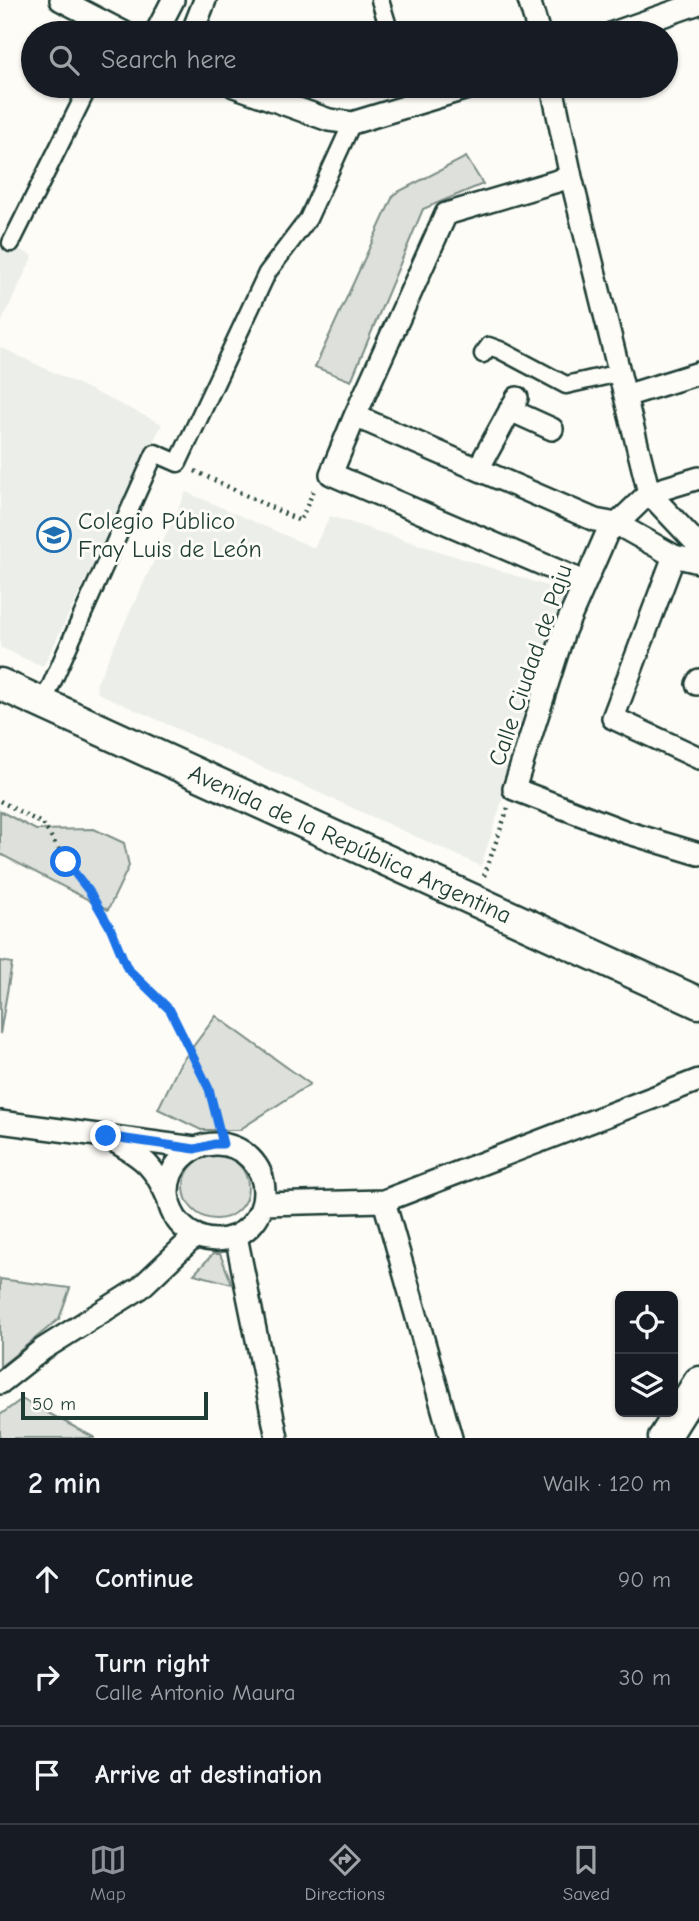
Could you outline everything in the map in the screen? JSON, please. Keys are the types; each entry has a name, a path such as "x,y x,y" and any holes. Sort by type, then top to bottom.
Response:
{"main road":[{"name":"Avenida de la República Argentina","path":"0,684 699,1003"},
{"path":"664,1438 699,1382"}],"street":[{"path":"61,0 99,21"},
{"path":"162,21 173,0"},
{"path":"197,21 205,0"},
{"path":"380,0 386,21"},
{"path":"529,0 535,21"},
{"path":"649,21 699,4"},
{"path":"11,243 83,98"},
{"path":"267,98 329,120 352,123 404,98"},
{"path":"555,98 571,177 649,493 699,546"},
{"path":"43,703 155,453 178,463 267,273 307,219 352,123"},
{"path":"571,177 446,214 331,474 584,582"},
{"path":"483,354 489,346 566,384 619,373"},
{"path":"625,396 699,373"},
{"path":"478,469 514,404 552,429"},
{"path":"355,416 595,520 617,524 674,555 699,562"},
{"path":"649,493 699,478"},
{"name":"Calle Ciudad de Paju","path":"649,493 607,533 584,582 565,631 514,789 629,833 699,855"},
{"path":"674,555 613,718 699,758"},
{"path":"263,1204 384,1201 699,1080"},
{"path":"0,1122 195,1149"},
{"path":"106,1136 141,1157 152,1168 175,1217 196,1236 216,1240 236,1236 248,1228 263,1204 264,1184 257,1166 242,1152 223,1144 214,1144 187,1153 176,1166 169,1182 169,1200"},
{"path":"384,1201 451,1438"},
{"path":"0,1383 43,1349 140,1288 196,1236"},
{"path":"236,1236 276,1438"}],"path":[{"path":"178,463 300,521 323,471 331,474"},
{"name":"Calle Ciudad de Paju","path":"476,900 514,789"},
{"path":"0,801 43,824 106,919 127,968 170,1010 209,1089 223,1144"}],"shaded area":[{"path":"466,157 483,184 423,209 351,381 315,367 394,194"},
{"path":"0,240 33,256 0,325"},
{"name":"Colegio Público Fray Luis de León","path":"0,347 162,424 43,667 0,647"},
{"path":"186,492 314,548 330,516 569,593 481,866 98,693 96,685"},
{"path":"0,811 36,830 94,829 124,843 129,866 108,910 0,854"},
{"path":"0,961 12,963 0,1034"},
{"path":"216,1016 310,1084 239,1130 201,1130 158,1109 180,1064"},
{"path":"216,1155 234,1161 242,1169 248,1187 242,1205 234,1213 216,1219 198,1213 190,1205 184,1187 190,1169 198,1161"},
{"path":"213,1254 220,1254 232,1284 194,1274"},
{"path":"0,1279 70,1288 59,1319 0,1367"},
{"path":"22,1399 95,1438 0,1438 0,1415"}],"place":[{"name":"Colegio Público Fray Luis de León","path":"54,535"}],"route":[{"path":"66,862 89,891 111,929 127,968 170,1010 209,1089 223,1144 204,1145 195,1149 106,1136"}]}
